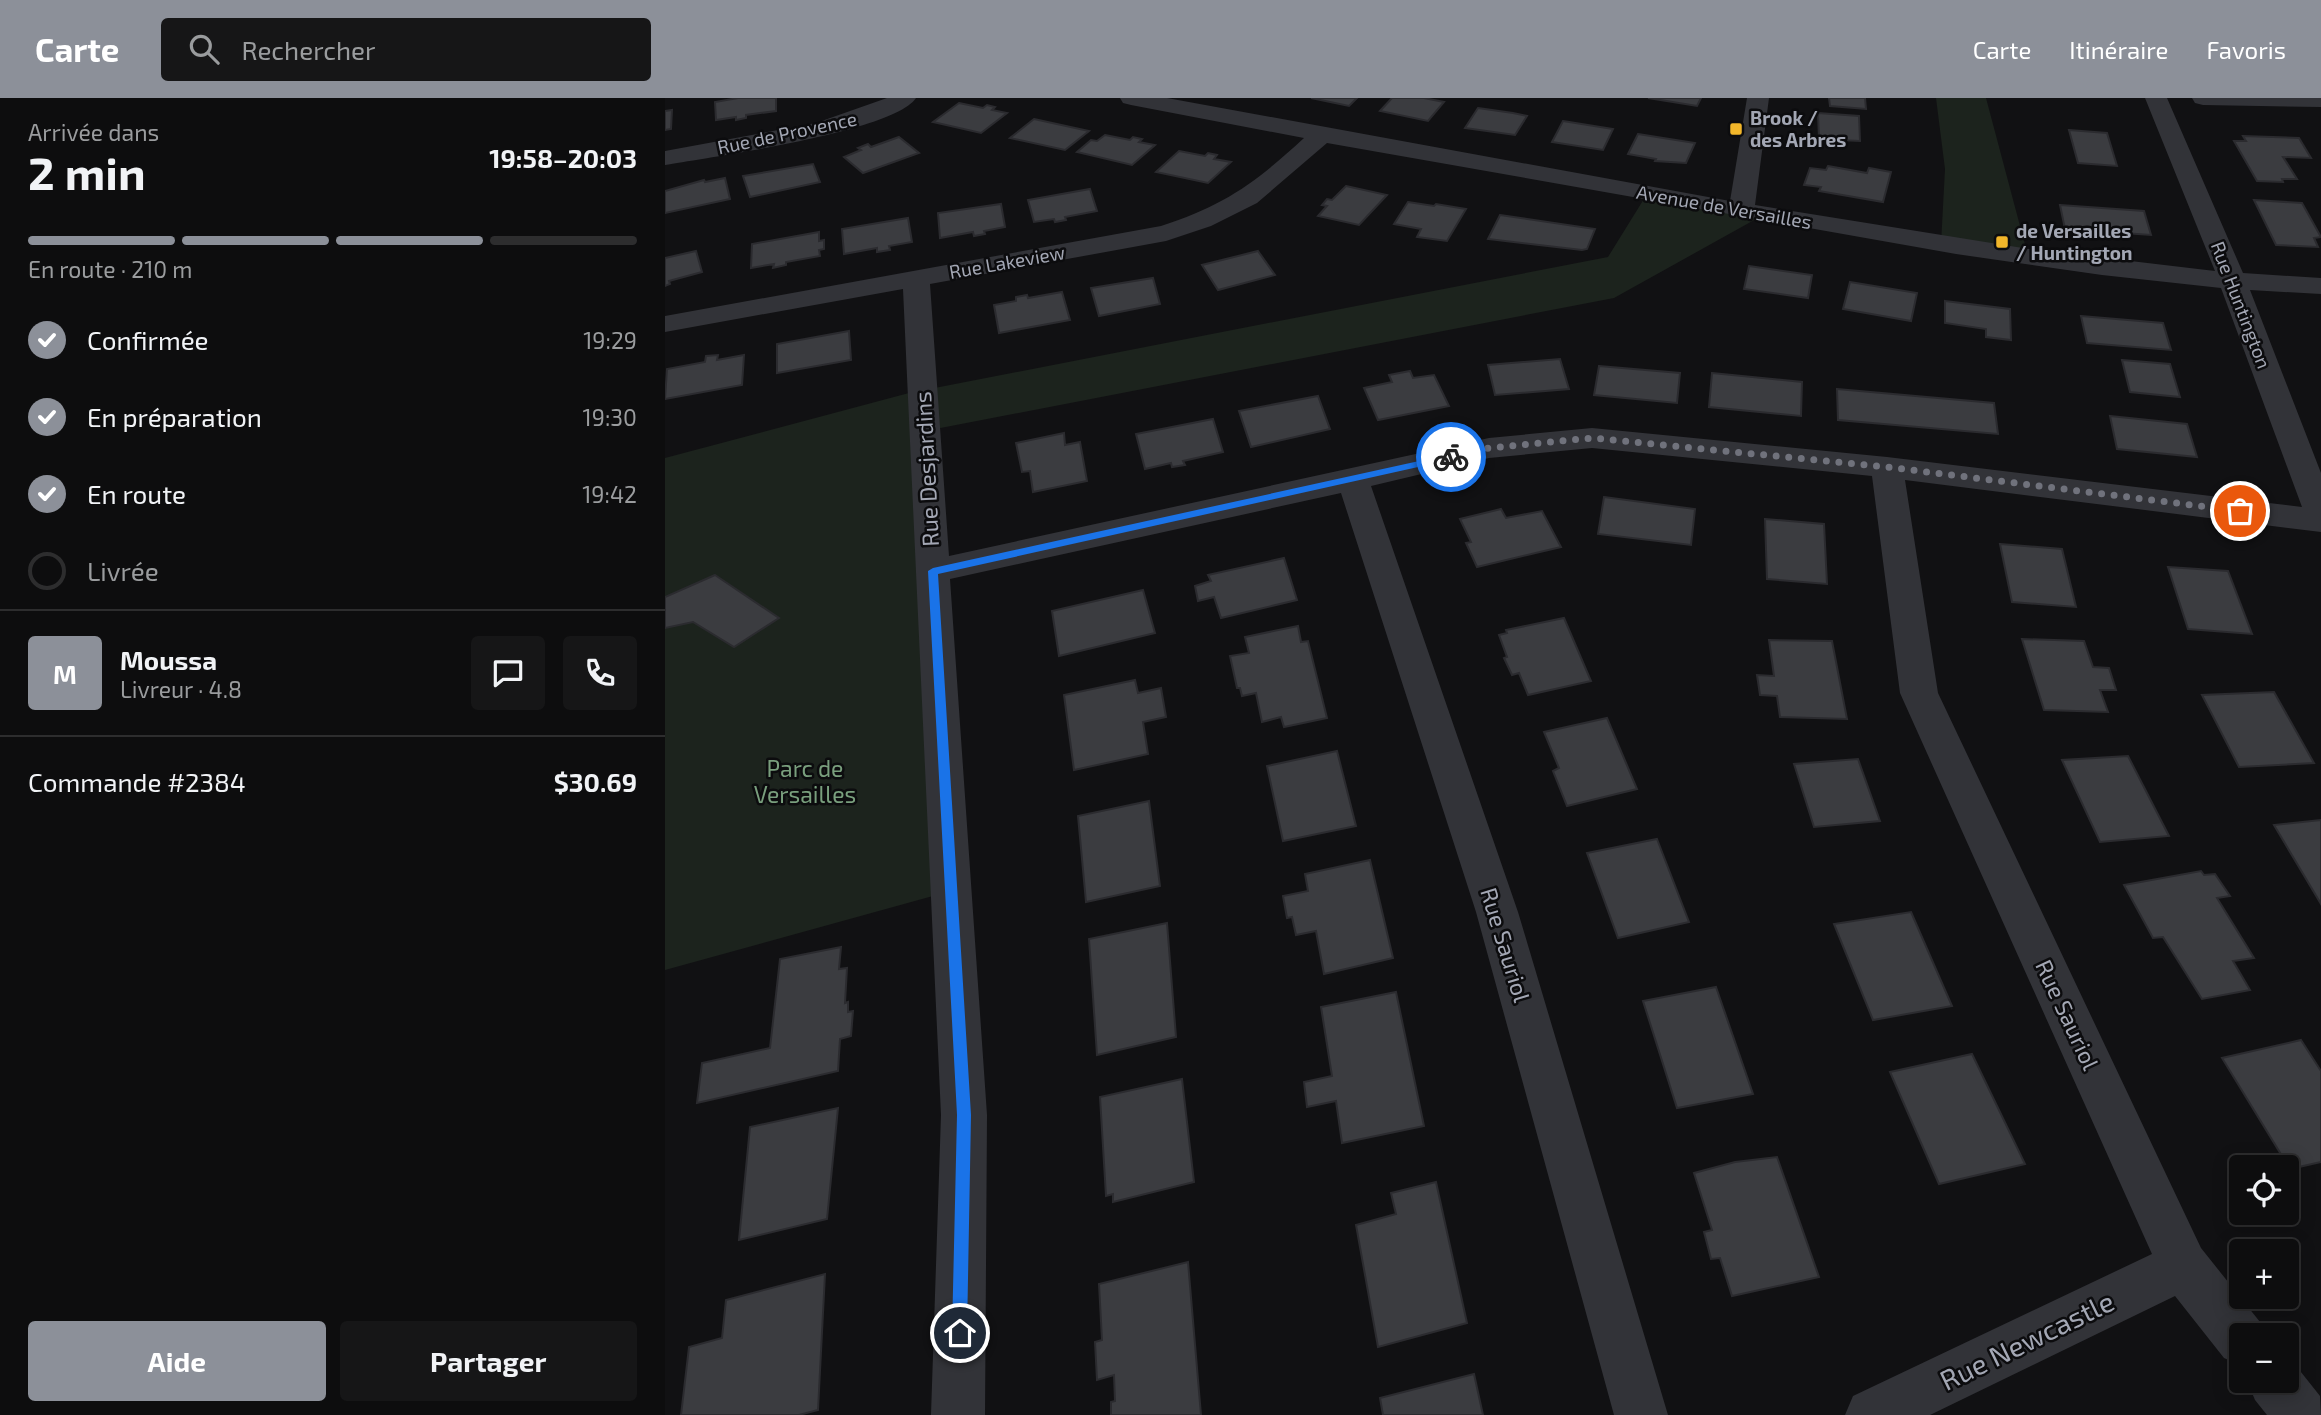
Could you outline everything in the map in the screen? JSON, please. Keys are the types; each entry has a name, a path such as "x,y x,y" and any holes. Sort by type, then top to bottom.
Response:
{"street":[{"name":"Rue de Provence","path":"665,158 820,129 854,120 905,98"},
{"name":"Avenue de Versailles","path":"1131,98 1321,136 1941,244 2233,282 2321,286"},
{"path":"1741,210 1758,98"},
{"name":"Rue Huntington","path":"2156,98 2233,282 2321,515"},
{"path":"2203,98 2321,100"},
{"name":"Rue Lakeview","path":"665,324 1166,233 1236,206 1266,186 1321,136"},
{"name":"Rue Desjardins","path":"916,278 964,1115 958,1415"},
{"path":"933,571 1489,448 1592,438 1887,467 2321,521"},
{"name":"Rue Sauriol","path":"1887,467 1919,693 2183,1266 2229,1324"},
{"name":"Rue Sauriol","path":"1353,480 1497,912 1641,1415"},
{"name":"Rue Newcastle","path":"1872,1415 2183,1266"},
{"path":"2284,1393 2301,1415"}],"green space":[{"path":"1936,98 1986,98 2028,256 1941,244 1945,169"},
{"name":"Parc de Versailles","path":"1647,194 1765,214 1614,298 925,431 951,891 665,970 665,458 909,393 1608,257"}],"building":[{"path":"738,98 776,98 776,111 746,115 746,118 736,120 736,117 716,120 715,102"},
{"path":"1311,98 1357,98 1349,106"},
{"path":"1392,98 1424,98 1444,102 1428,121 1380,111"},
{"path":"1648,98 1701,98 1697,106"},
{"path":"1829,98 1865,98 1866,109 1830,106"},
{"path":"959,103 983,108 987,105 995,107 992,110 1007,113 981,133 933,122"},
{"path":"1478,108 1527,116 1515,135 1465,128"},
{"path":"672,110 671,129 665,130 665,111"},
{"path":"1818,113 1859,116 1860,141 1819,139"},
{"path":"1034,119 1089,131 1065,150 1010,138"},
{"path":"1563,121 1613,129 1603,150 1552,142"},
{"path":"2069,130 2107,133 2117,166 2078,163"},
{"path":"1638,134 1695,143 1686,163 1655,161 1656,159 1628,154"},
{"path":"1105,135 1130,140 1133,137 1142,139 1139,142 1155,145 1132,165 1077,152 1091,140 1097,141"},
{"path":"2243,136 2299,138 2311,158 2283,157 2297,179 2282,179 2283,182 2257,181 2234,141 2246,141"},
{"path":"899,137 919,153 863,173 844,157 868,144 871,147"},
{"path":"1179,151 1205,156 1208,153 1217,155 1214,159 1231,162 1208,183 1156,172"},
{"path":"813,164 820,182 750,197 743,176"},
{"path":"1828,166 1867,173 1869,168 1891,172 1883,202 1819,191 1821,187 1804,185 1810,168 1826,170"},
{"path":"725,178 730,199 665,213 665,191 704,180"},
{"path":"1346,186 1387,195 1359,225 1318,216 1327,206 1322,205 1327,199 1332,200"},
{"path":"1090,189 1097,211 1065,217 1066,220 1055,222 1054,219 1034,222 1028,200"},
{"path":"2254,200 2302,203 2321,237 2314,238 2318,247 2276,245"},
{"path":"1408,202 1466,209 1447,241 1417,237 1421,229 1394,224"},
{"path":"1001,204 1005,227 974,236 973,232 940,238 938,213"},
{"path":"2060,205 2144,211 2151,235 2065,229"},
{"path":"1500,215 1595,229 1587,249 1582,250 1488,239"},
{"path":"908,218 912,242 889,246 890,250 877,252 877,248 844,254 842,229"},
{"path":"819,232 819,241 824,240 824,249 819,250 820,256 786,262 786,265 773,268 774,264 751,268 752,244"},
{"path":"696,251 702,272 669,281 670,284 665,286 665,258"},
{"path":"1258,251 1275,275 1218,290 1202,265"},
{"path":"1749,266 1812,275 1808,298 1744,289"},
{"path":"1153,278 1160,304 1099,316 1091,288"},
{"path":"1850,282 1917,293 1911,321 1843,309"},
{"path":"1062,292 1070,320 999,333 994,305 1016,301 1016,297 1027,295 1028,298"},
{"path":"1945,301 2010,309 2011,340 1986,337 1986,329 1945,323"},
{"path":"2081,316 2163,323 2171,350 2087,343"},
{"path":"849,331 851,360 777,373 777,344"},
{"path":"718,355 717,360 744,355 742,385 665,399 667,369 705,362 706,356"},
{"path":"1560,359 1569,389 1495,395 1488,365"},
{"path":"2122,360 2170,364 2180,397 2130,392"},
{"path":"1599,366 1680,373 1677,403 1594,395"},
{"path":"1410,371 1413,378 1434,375 1449,406 1378,420 1364,388 1392,382 1389,375"},
{"path":"1712,373 1802,382 1801,416 1709,407"},
{"path":"1837,389 1994,403 1998,434 1838,420"},
{"path":"1318,396 1330,429 1251,447 1239,411"},
{"path":"2110,416 2187,424 2197,457 2117,449"},
{"path":"1213,419 1223,452 1183,461 1185,465 1172,467 1171,463 1145,469 1136,434"},
{"path":"1064,433 1065,445 1080,442 1087,481 1033,492 1030,471 1022,472 1016,443"},
{"path":"1604,497 1695,509 1691,545 1598,534"},
{"path":"1501,509 1506,518 1542,511 1561,547 1477,567 1466,543 1471,542 1460,519"},
{"path":"1765,519 1824,524 1827,584 1767,579"},
{"path":"2000,544 2062,549 2076,607 2012,602"},
{"path":"1284,558 1297,600 1221,618 1214,597 1198,601 1195,586 1211,581 1208,575"},
{"path":"2168,567 2228,571 2252,634 2188,629"},
{"path":"715,575 779,618 734,647 693,622 665,628 665,597"},
{"path":"1143,590 1155,633 1059,656 1052,611"},
{"path":"1564,618 1591,681 1528,695 1519,673 1512,675 1504,658 1507,657 1499,635 1507,633 1506,630"},
{"path":"1298,626 1301,642 1308,641 1327,718 1284,727 1281,717 1262,722 1256,693 1242,696 1240,688 1237,688 1230,656 1249,653 1245,637"},
{"path":"2022,639 2084,641 2093,667 2109,668 2116,690 2100,690 2108,712 2044,710"},
{"path":"1769,640 1832,641 1847,719 1780,717 1777,696 1760,695 1757,675 1774,676"},
{"path":"1135,680 1138,693 1161,688 1166,717 1143,722 1148,754 1074,770 1064,695"},
{"path":"2274,692 2314,763 2239,767 2202,695"},
{"path":"1607,718 1637,789 1567,806 1553,771 1559,768 1544,732"},
{"path":"1337,751 1356,826 1283,841 1267,766"},
{"path":"2128,756 2169,836 2100,842 2062,760"},
{"path":"1858,759 1880,821 1814,827 1794,764"},
{"path":"1149,801 1160,886 1086,902 1078,816"},
{"path":"2321,820 2321,904 2274,825"},
{"path":"1657,839 1689,922 1618,938 1587,853"},
{"path":"1370,860 1393,958 1324,974 1316,931 1296,935 1292,917 1287,918 1283,896 1308,891 1305,874"},
{"path":"2201,871 2204,875 2215,874 2230,896 2217,898 2254,958 2233,961 2250,990 2202,999 2163,937 2153,938 2124,885"},
{"path":"1911,912 1952,1006 1873,1020 1834,924"},
{"path":"1167,923 1176,1037 1097,1055 1089,939"},
{"path":"841,947 839,969 847,968 845,1003 848,1002 848,1012 853,1011 851,1036 840,1039 838,1071 697,1103 702,1063 770,1048 780,959"},
{"path":"1716,987 1753,1094 1677,1108 1643,1001"},
{"path":"1396,992 1424,1126 1342,1143 1336,1101 1307,1107 1304,1082 1332,1076 1321,1007"},
{"path":"2301,1040 2321,1071 2321,1162 2299,1167 2299,1155 2281,1155 2222,1058"},
{"path":"1972,1054 2025,1164 1939,1184 1890,1072"},
{"path":"1182,1079 1194,1182 1113,1202 1113,1194 1106,1196 1100,1097"},
{"path":"838,1108 827,1219 739,1240 750,1127"},
{"path":"1777,1157 1819,1277 1732,1296 1720,1258 1711,1259 1704,1232 1712,1230 1694,1173 1735,1162"},
{"path":"1436,1182 1467,1323 1378,1347 1356,1225 1396,1214 1391,1193"},
{"path":"1188,1262 1201,1415 1111,1415 1111,1402 1115,1401 1114,1375 1097,1380 1095,1342 1102,1340 1099,1284"},
{"path":"825,1274 818,1410 799,1415 681,1415 689,1347 722,1338 726,1300"},
{"path":"1474,1374 1483,1415 1383,1415 1380,1398"}],"way so far":[{"path":"1451,457 1489,448 1592,438 1887,467 2240,511"}],"place":[{"name":"Brook / des Arbres","path":"1736,129"},
{"name":"de Versailles / Huntington","path":"2002,242"}],"route":[{"path":"960,1333 964,1115 933,571 1451,457"}]}
